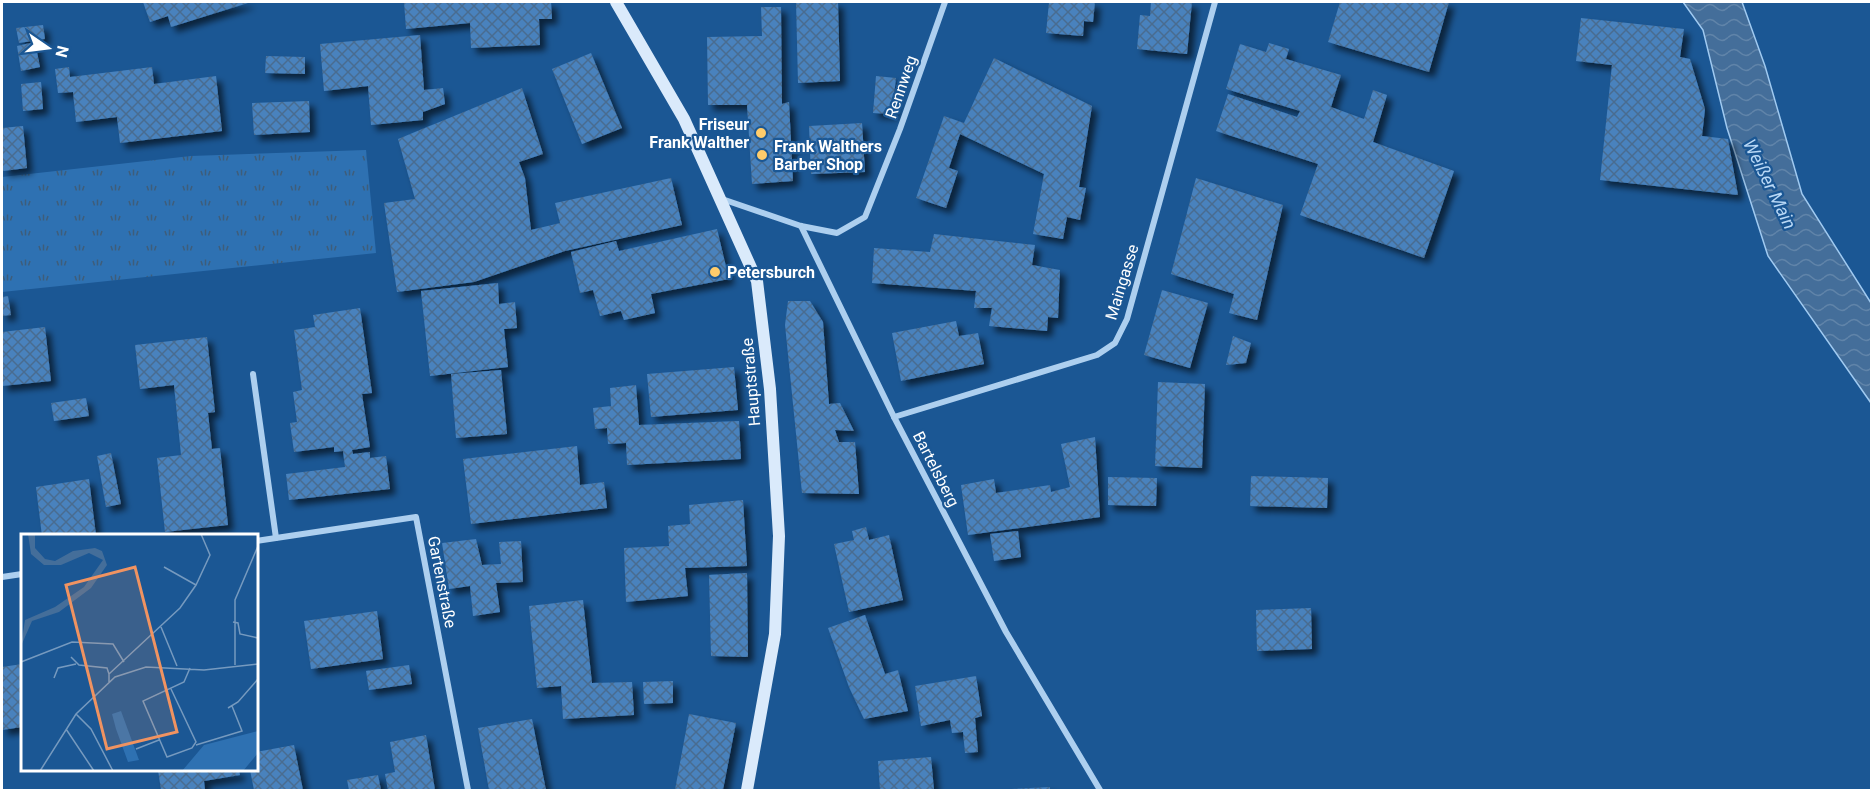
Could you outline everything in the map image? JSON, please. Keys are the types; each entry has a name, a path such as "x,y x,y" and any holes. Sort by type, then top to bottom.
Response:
{"street":[{"name":"Hauptstraße","path":"616,2 684,118 757,281 770,389 778,536 775,634 747,790"},
{"name":"Rennweg","path":"801,226 837,233 866,217 945,2"},
{"name":"Maingasse","path":"894,417 1097,355 1115,343 1127,319 1215,2"},
{"path":"721,199 801,226"},
{"name":"Bartelsberg","path":"801,226 894,417 1006,632 1100,790"},
{"path":"253,374 276,538"},
{"name":"Gartenstraße","path":"258,541 416,517 468,790"},
{"path":"2,577 21,574"}],"green space":[{"path":"366,150 376,253 2,292 2,177 191,156"}],"water":[{"name":"Weißer Main","path":"1683,2 1742,2 1765,66 1802,194 1871,303 1871,403 1768,256 1727,128 1703,30"}],"building":[{"path":"143,2 251,2 171,27 168,16 150,22"},
{"path":"404,2 551,2 552,19 539,19 540,45 471,48 470,23 406,29"},
{"path":"796,2 838,2 840,81 798,83"},
{"path":"1049,2 1095,2 1093,22 1084,21 1083,36 1046,33"},
{"path":"1151,2 1192,2 1187,54 1137,49 1140,15 1150,16"},
{"path":"1340,2 1449,2 1429,72 1328,42"},
{"path":"761,7 781,7 782,104 789,102 793,181 752,184 747,105 708,105 707,37 762,36"},
{"path":"1581,18 1684,29 1680,57 1690,59 1705,109 1702,136 1728,139 1738,195 1600,180 1612,65 1576,61"},
{"path":"43,25 45,39 19,43 16,28"},
{"path":"420,35 424,90 443,88 445,104 423,112 423,120 371,125 368,86 324,91 320,44"},
{"path":"35,42 40,67 21,71 17,46"},
{"path":"1269,43 1289,49 1286,59 1341,75 1331,107 1364,119 1373,90 1387,95 1373,142 1454,171 1424,258 1300,215 1318,164 1216,131 1228,94 1297,117 1300,111 1226,89 1240,44 1266,52"},
{"path":"591,53 622,128 582,144 552,69"},
{"path":"266,56 305,57 305,74 265,73"},
{"path":"994,58 1092,106 1079,187 1086,188 1080,220 1067,217 1063,239 1033,234 1044,174 960,134 949,168 958,171 946,208 916,198 944,116 964,123"},
{"path":"69,67 70,77 152,67 154,84 216,76 222,131 120,143 117,117 76,122 73,92 58,93 55,69"},
{"path":"876,76 896,78 892,114 873,113"},
{"path":"41,82 43,109 23,111 21,84"},
{"path":"522,88 543,154 519,162 525,178 531,230 560,223 555,203 671,178 682,225 565,251 474,282 397,292 384,203 415,199 398,139"},
{"path":"309,101 310,132 254,135 252,103"},
{"path":"862,123 865,172 811,174 809,126"},
{"path":"23,126 27,168 3,171 2,128"},
{"path":"1196,178 1283,205 1257,320 1229,313 1234,294 1171,274"},
{"path":"717,229 729,279 651,294 655,313 624,320 621,311 600,316 593,290 580,293 571,252 616,241 619,251"},
{"path":"934,234 1035,245 1032,265 1060,270 1058,318 1048,317 1047,331 989,326 992,308 974,308 976,291 872,283 874,248 930,252"},
{"path":"498,283 499,304 515,302 517,328 504,329 508,367 430,376 421,291"},
{"path":"1162,290 1208,303 1190,368 1144,355"},
{"path":"8,296 11,315 2,316 2,297"},
{"path":"788,301 810,301 823,322 829,404 840,403 854,431 835,430 839,442 855,442 859,494 802,493 785,325"},
{"path":"360,308 372,393 362,394 370,447 352,450 353,454 370,452 370,458 386,456 390,489 289,500 286,474 345,467 343,451 334,452 334,447 294,452 290,423 297,422 293,392 302,390 294,330 315,327 313,315"},
{"path":"956,321 959,336 978,333 984,364 901,381 892,333"},
{"path":"45,327 51,381 2,386 2,332"},
{"path":"1233,336 1251,343 1246,363 1226,365"},
{"path":"207,337 215,412 208,413 212,449 220,448 228,525 165,532 157,458 181,455 174,385 140,389 135,345"},
{"path":"734,367 738,410 651,417 647,374"},
{"path":"501,370 507,434 456,438 451,374"},
{"path":"1158,382 1205,384 1202,468 1155,466"},
{"path":"636,385 639,425 739,421 741,459 627,465 626,443 608,444 607,428 595,429 593,408 611,406 610,388"},
{"path":"86,398 89,416 54,421 51,403"},
{"path":"1095,437 1100,517 968,535 961,485 994,479 996,493 1050,485 1051,492 1070,487 1061,444"},
{"path":"577,446 580,485 604,482 607,508 471,524 463,459"},
{"path":"111,453 121,504 106,507 97,456"},
{"path":"1251,476 1328,478 1327,508 1250,506"},
{"path":"1108,477 1157,478 1156,506 1108,505"},
{"path":"89,479 96,534 42,534 36,487"},
{"path":"743,500 747,566 685,568 688,596 626,602 624,548 669,546 668,526 690,524 689,505"},
{"path":"866,527 869,540 889,535 903,600 849,612 834,544 854,540 852,531"},
{"path":"1018,531 1021,557 994,561 990,534"},
{"path":"476,539 482,565 501,564 499,542 521,541 523,582 496,583 500,612 473,616 470,586 449,589 442,543"},
{"path":"747,573 748,657 711,656 709,575"},
{"path":"583,600 592,683 632,682 634,715 563,719 561,686 537,688 529,606"},
{"path":"1311,608 1312,649 1257,651 1256,610"},
{"path":"377,611 383,659 311,669 304,621"},
{"path":"865,615 885,674 898,670 908,711 864,719 849,687 828,628"},
{"path":"21,664 21,727 2,730 2,667"},
{"path":"409,665 412,684 369,690 366,671"},
{"path":"976,676 982,716 975,718 978,752 965,753 963,732 952,733 950,720 921,726 915,686"},
{"path":"673,681 673,703 644,704 643,682"},
{"path":"689,714 736,723 723,790 675,790"},
{"path":"532,719 546,790 489,790 478,728"},
{"path":"426,735 435,790 388,790 385,774 395,772 390,742"},
{"path":"294,745 303,790 254,790 250,771 258,771 258,752"},
{"path":"931,757 934,790 880,790 878,761"},
{"path":"158,771 239,771 240,775 204,781 205,790 161,790"},
{"path":"378,775 381,790 349,790 347,780"},
{"path":"1050,787 1050,790 1011,790 1011,789"}],"place":[{"name":"Friseur Frank Walther","path":"761,133"},
{"name":"Frank Walthers Barber Shop","path":"762,155"},
{"name":"Petersburch","path":"715,272"}]}
